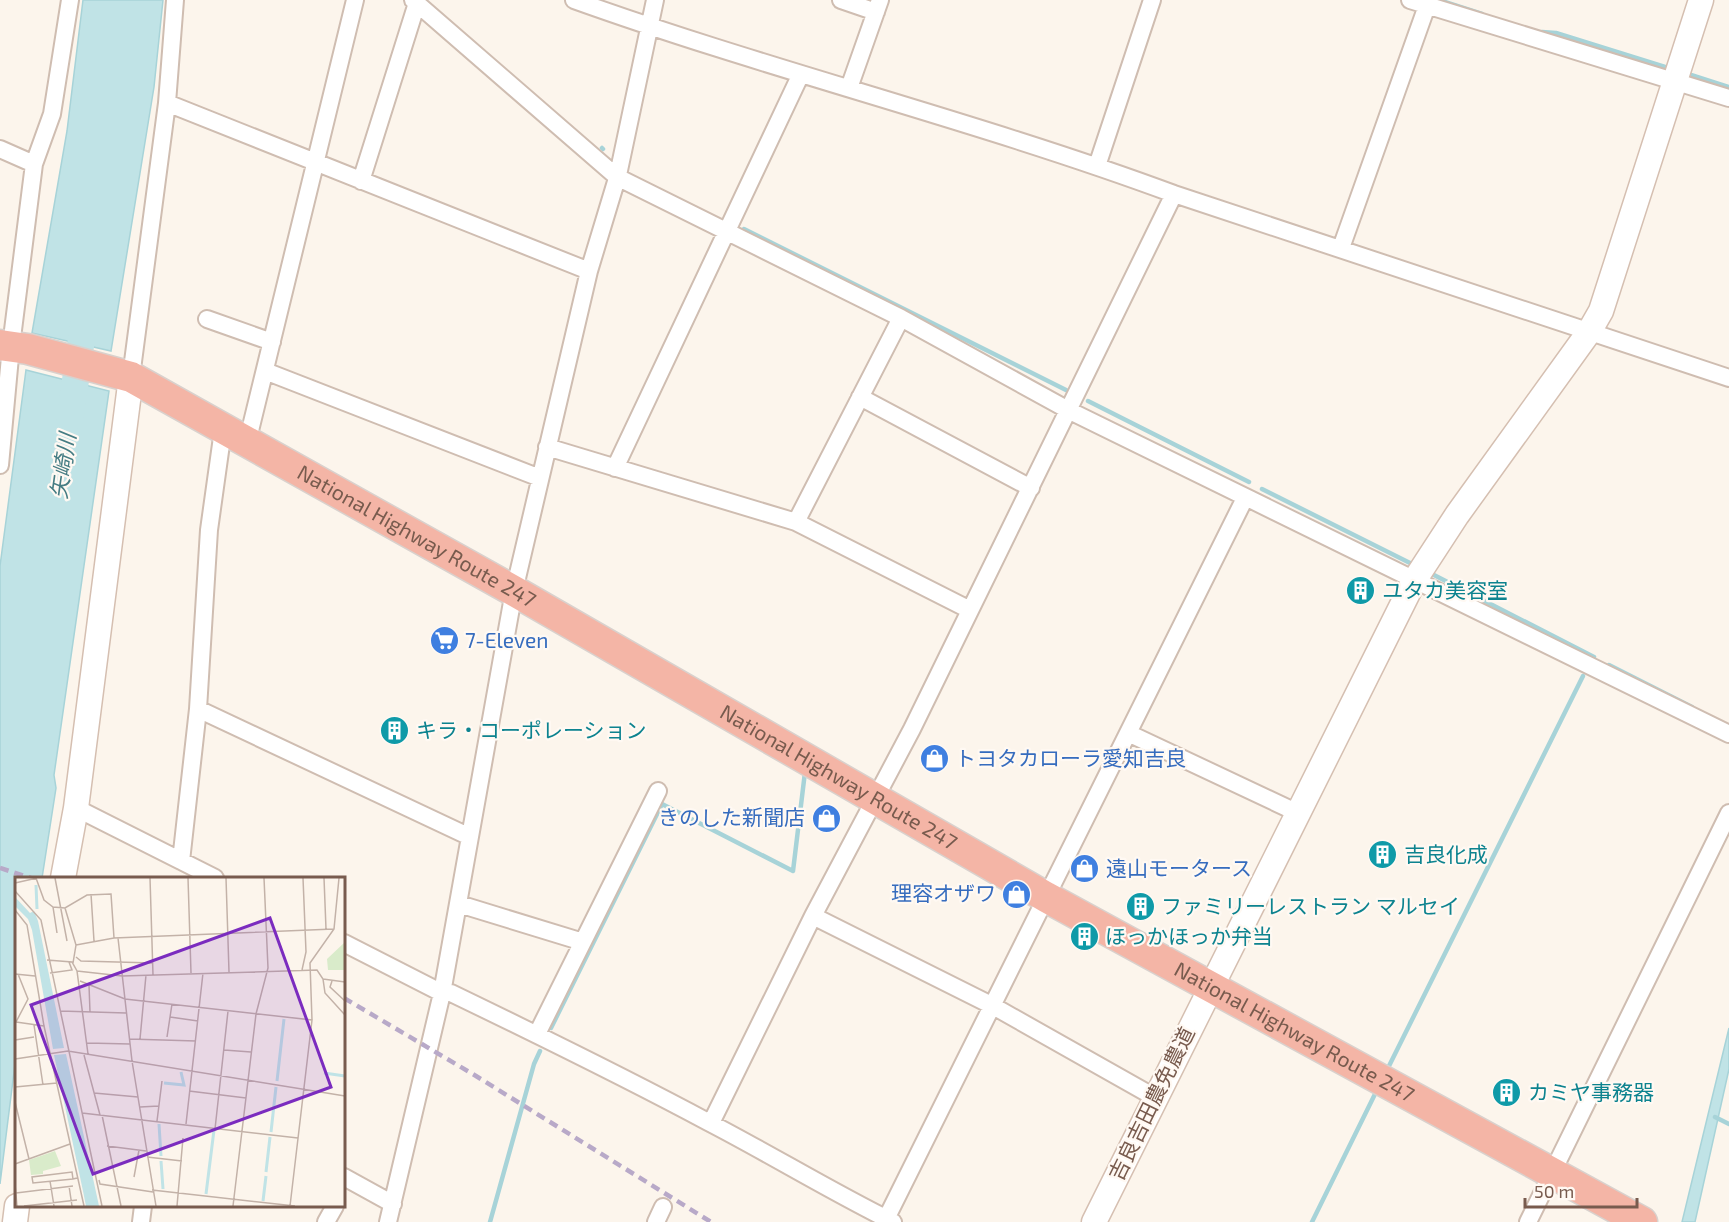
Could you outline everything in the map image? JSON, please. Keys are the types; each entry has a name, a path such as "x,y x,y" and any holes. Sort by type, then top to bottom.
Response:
{"highway":[{"name":"National Highway Route 247","path":"13,347 131,377 514,591 1046,897 1642,1222"}],"street":[{"path":"0,465 34,164 52,114 69,0"},
{"path":"63,877 76,808 167,103 176,0"},
{"path":"181,861 198,709 209,530 235,436 265,371 355,0"},
{"path":"574,0 800,76 849,88 1097,165 1174,194 1729,378"},
{"path":"388,1222 442,993 459,904 468,836 514,591 589,271 617,177 655,0"},
{"path":"841,0 878,6 849,88"},
{"path":"1097,165 1152,0"},
{"path":"1410,0 1428,3 1729,98"},
{"name":"吉良吉田農免農道","path":"1094,1222 1414,581 1457,515 1589,332 1601,311 1701,0"},
{"path":"361,182 415,2 617,177 901,318 1070,411 1729,734"},
{"path":"1341,248 1428,3"},
{"path":"615,468 800,76"},
{"path":"167,103 589,271"},
{"path":"0,149 34,164"},
{"path":"711,1123 813,916 876,799 1070,411 1174,194"},
{"path":"796,522 901,318"},
{"path":"207,319 272,342"},
{"path":"265,371 540,478"},
{"path":"860,397 1031,488"},
{"path":"547,447 796,522 970,610"},
{"path":"345,944 442,993 452,993 711,1123 792,1171 890,1220 1046,897 1245,498"},
{"path":"198,709 468,836"},
{"path":"1128,733 1299,813"},
{"path":"537,1035 658,791"},
{"path":"76,808 181,861 196,874"},
{"path":"1528,1222 1729,813"},
{"path":"459,904 584,942"},
{"path":"813,916 993,1006 1156,1098"},
{"path":"346,1183 393,1204"},
{"path":"15,1222 17,1207"},
{"path":"141,1222 143,1207"},
{"path":"326,1222 334,1207"}],"water":[{"path":"83,0 163,0 154,87 111,351 32,333 67,131"},
{"path":"26,370 109,391 54,775 56,788 42,877 15,877 15,1064 0,1184 0,566"},
{"path":"1729,1028 1729,1069 1695,1222 1682,1222"}],"waterway":[{"path":"1442,1 1482,14"},
{"path":"1542,32 1556,33 1665,67"},
{"path":"1691,75 1729,87"},
{"path":"744,229 1066,390"},
{"name":"矢崎川","path":"70,418 86,308"},
{"path":"1088,401 1249,482"},
{"path":"1262,489 1410,563"},
{"path":"1432,574 1594,657"},
{"path":"1609,665 1692,707"},
{"path":"1389,1066 1583,676"},
{"path":"551,1028 662,804 793,871 805,772"},
{"path":"490,1222 534,1064 540,1051"},
{"path":"1312,1222 1376,1092"},
{"path":"1715,1117 1729,1124"}],"railway":[{"path":"0,868 28,877"},
{"path":"345,999 476,1076 711,1222"}],"place":[{"name":"ユタカ美容室","path":"1361,591"},
{"name":"7-Eleven","path":"444,641"},
{"name":"キラ・コーポレーション","path":"395,731"},
{"name":"トヨタカローラ愛知吉良","path":"934,759"},
{"name":"きのした新聞店","path":"826,818"},
{"name":"吉良化成","path":"1383,855"},
{"name":"遠山モータース","path":"1085,869"},
{"name":"理容オザワ","path":"1017,894"},
{"name":"ファミリーレストラン マルセイ","path":"1140,907"},
{"name":"ほっかほっか弁当","path":"1084,937"},
{"name":"カミヤ事務器","path":"1507,1093"}]}
